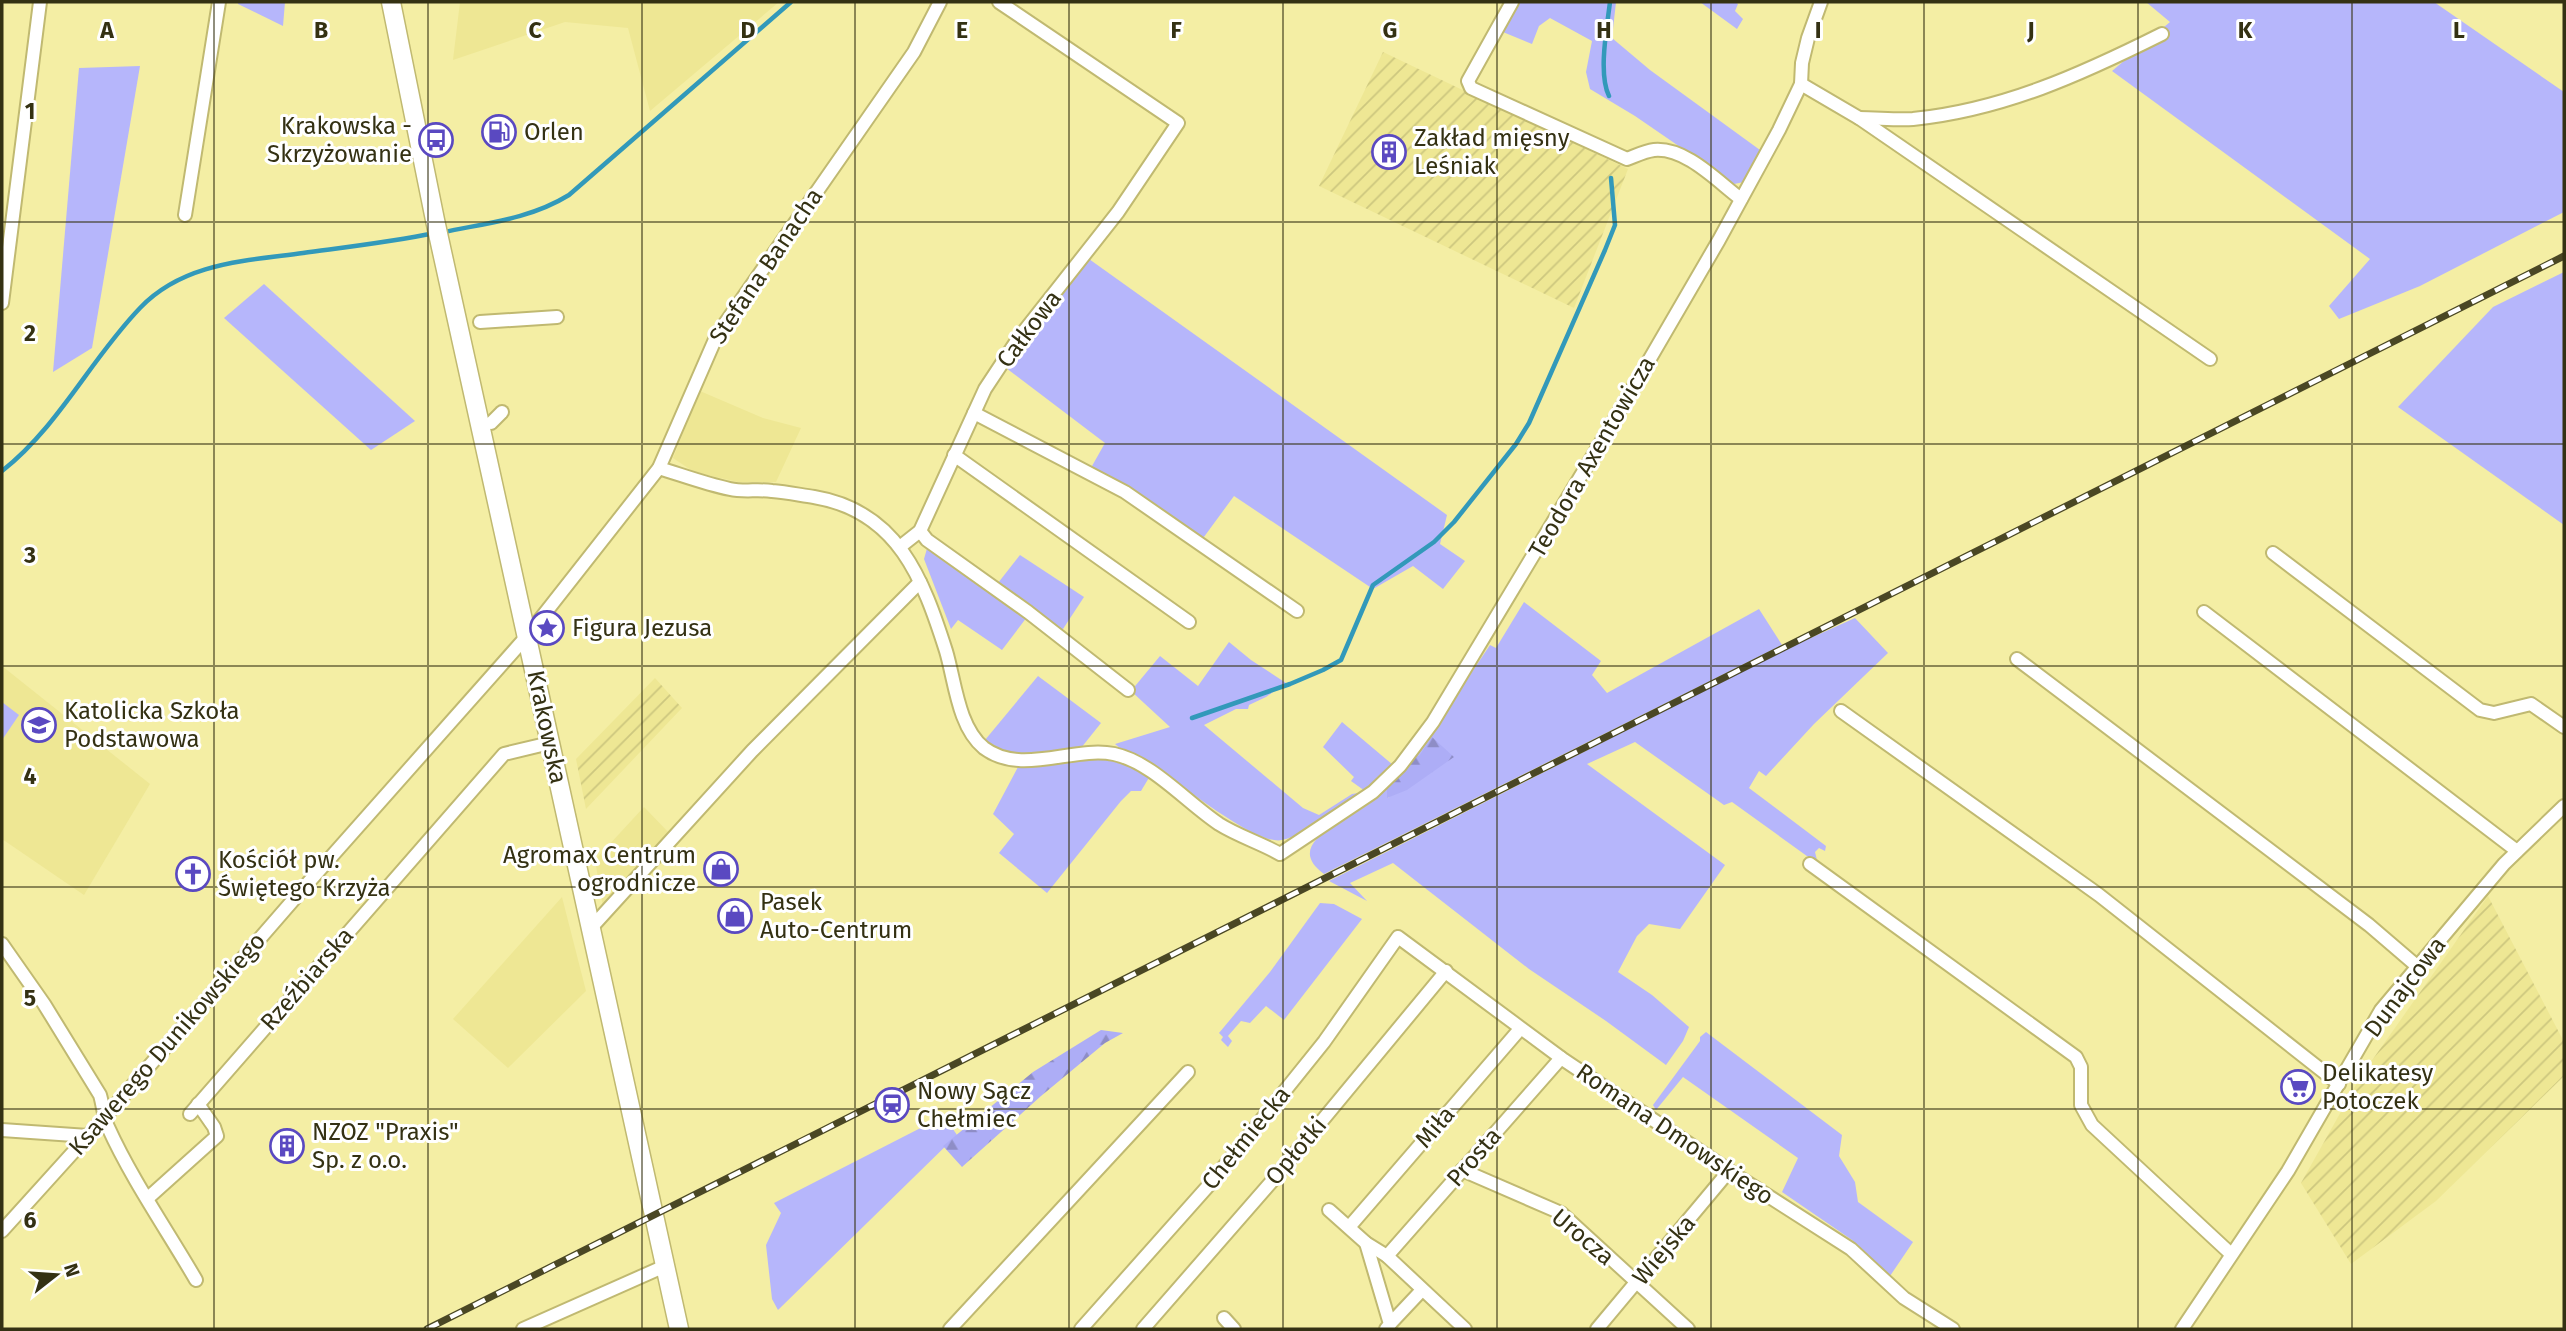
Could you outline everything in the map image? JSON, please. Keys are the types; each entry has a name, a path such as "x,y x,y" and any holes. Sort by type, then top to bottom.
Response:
{"main road":[{"name":"Krakowska","path":"391,2 435,220 679,1329"}],"street":[{"path":"2,303 40,2"},
{"path":"185,215 219,2"},
{"name":"Stefana Banacha","path":"527,636 659,468 716,335 914,52 940,2"},
{"name":"Całkowa","path":"901,546 920,531 985,389 1018,339 1118,212 1178,123 999,2"},
{"path":"1512,2 1468,81 1471,88 1627,159 1654,150 1670,152 1690,160 1741,199"},
{"name":"Teodora Axentowicza","path":"920,582 937,624 967,726 978,743 987,750 1000,756 1026,760 1097,753 1126,758 1143,766 1220,825 1280,854 1373,792 1417,746 1563,506 1779,130 1801,84 1805,50 1821,2"},
{"path":"1859,118 1911,119 1970,111 2030,94 2071,78 2162,34"},
{"path":"1801,84 1859,118 2210,359"},
{"path":"480,322 557,317"},
{"path":"491,423 502,412"},
{"path":"974,413 1125,492 1297,611"},
{"path":"954,455 1189,622"},
{"path":"591,928 752,751 920,582 901,546 852,507 818,498 772,491 732,489 659,468"},
{"path":"920,531 927,540 1028,612 1128,690"},
{"path":"2273,553 2480,710 2494,713 2531,704 2564,727"},
{"path":"2204,612 2517,851"},
{"name":"Ksawerego Dunikowskiego","path":"3,1228 105,1117 307,883 527,636"},
{"path":"2017,659 2369,925 2417,967"},
{"path":"1841,711 2099,895 2339,1084"},
{"name":"Rzeźbiarska","path":"148,1198 217,1136 214,1127 194,1109 504,754 550,743"},
{"name":"Dunajcowa","path":"2182,1329 2288,1171 2381,1010 2517,851 2564,806"},
{"path":"1810,864 2076,1057 2081,1067 2081,1105 2092,1125 2231,1254"},
{"name":"Romana Dmowskiego","path":"1398,937 1561,1058 1851,1249 1904,1298 1953,1329"},
{"name":"Chełmiecka","path":"1081,1329 1217,1174 1324,1042 1398,937"},
{"path":"2,944 44,1004 100,1095 106,1123 114,1140 196,1280"},
{"name":"Opłotki","path":"1143,1329 1282,1169 1446,971"},
{"name":"Miła","path":"1350,1226 1520,1029"},
{"name":"Prosta","path":"1387,1256 1561,1058"},
{"path":"950,1329 1188,1072"},
{"path":"2,1130 88,1136"},
{"name":"Urocza","path":"1462,1170 1561,1213 1689,1329"},
{"name":"Wiejska","path":"1597,1329 1729,1171"},
{"path":"1329,1210 1366,1243 1387,1256 1465,1329"},
{"path":"1366,1243 1388,1327"},
{"path":"523,1329 664,1266"},
{"path":"1388,1327 1422,1290"},
{"path":"1224,1318 1234,1329"}],"shaded area":[{"path":"285,2 283,26 238,4"},
{"path":"460,2 779,2 650,111 628,28 565,22 453,60"},
{"path":"1515,2 1616,2 1612,38 1650,70 1760,150 1744,182 1734,184 1635,116 1590,89 1586,72 1592,41 1550,18 1539,26 1532,44 1498,30"},
{"path":"1700,2 1735,2 1738,4 1735,11 1743,19 1737,29"},
{"path":"2146,2 2434,2 2564,92 2564,212 2420,286 2339,319 2329,306 2370,259 2112,71 2170,22"},
{"path":"1383,52 1628,169 1574,308 1319,186"},
{"path":"140,66 92,348 53,372 79,68"},
{"path":"1089,259 1447,515 1440,544 1465,561 1443,589 1413,566 1373,589 1234,496 1201,541 1092,466 1105,443 1006,368"},
{"path":"2564,272 2564,525 2398,407 2493,307"},
{"path":"264,284 415,421 371,450 224,318"},
{"path":"700,391 763,418 801,428 776,482 738,482 694,472 673,458"},
{"path":"928,545 1027,617 1002,650 958,620 951,629 924,559"},
{"path":"1020,555 1084,597 1061,632 998,583"},
{"path":"1524,602 1601,661 1592,675 1607,693 1759,609 1782,645 1324,874 1313,863 1310,853 1313,843 1332,826 1369,804 1387,787 1388,798 1419,757 1416,755 1490,645 1496,648"},
{"path":"1855,618 1888,653 1814,724 1766,776 1759,771 1749,788 1826,846 1825,851 1819,848 1815,852 1818,864 1732,802 1724,805 1635,742 1587,764 1725,865 1680,929 1649,924 1637,936 1618,972 1652,995 1689,1027 1683,1041 1666,1065 1529,969 1393,863 1350,883 1367,901 1329,881 1795,645"},
{"path":"1229,642 1286,683 1249,705 1248,709 1236,709 1204,725 1303,808 1319,815 1358,793 1311,827 1282,840 1270,839 1236,823 1152,765 1115,744 1170,727 1131,691 1160,656 1198,686"},
{"name":"Katolicka Szkoła Podstawowa","path":"2,666 150,784 84,895 2,839"},
{"path":"1038,676 1101,723 1081,748 1029,754 1006,752 985,740"},
{"path":"655,678 682,708 586,809 576,759"},
{"path":"2,702 19,715 2,740"},
{"path":"1342,722 1393,765 1365,791 1351,781 1354,777 1323,747"},
{"path":"1083,758 1118,762 1150,776 1141,791 1131,791 1121,801 1047,893 999,853 1014,834 993,814 1019,765"},
{"path":"644,807 670,834 603,907 595,860"},
{"path":"2488,896 2564,1042 2564,1076 2436,1201 2351,1264 2301,1183 2361,1076"},
{"path":"562,897 586,991 508,1068 453,1019"},
{"path":"1320,903 1334,904 1362,919 1284,1020 1266,1006 1250,1023 1241,1021 1228,1036 1232,1041 1228,1047 1221,1040 1223,1037 1219,1033 1270,972"},
{"path":"1706,1032 1842,1135 1839,1156 1855,1182 1858,1202 1913,1242 1890,1276 1852,1240 1782,1192 1798,1158 1683,1077 1656,1110 1653,1105"},
{"path":"944,1116 957,1135 778,1310 772,1299 766,1245 781,1213 774,1203"}],"green space":[{"path":"1432,737 1454,757 1407,790 1387,798 1387,787 1416,755 1419,756"},
{"path":"1101,1030 1123,1033 1105,1043 1041,1096 962,1167 943,1146 1033,1072"}],"waterway":[{"path":"444,232 524,215 569,195 791,2"},
{"path":"1609,96 1604,63 1610,2"},
{"path":"1192,718 1290,684 1341,660 1373,585 1434,542 1454,522 1516,444 1529,423 1615,225 1611,178"},
{"path":"2,471 41,434 105,349 140,308 175,282 195,273 237,262 435,233"}],"railway":[{"path":"427,1329 2564,256"}],"place":[{"name":"Orlen","path":"499,132"},
{"name":"Krakowska - Skrzyżowanie","path":"436,140"},
{"name":"Zakład mięsny Leśniak","path":"1389,152"},
{"name":"Figura Jezusa","path":"547,628"},
{"name":"Katolicka Szkoła Podstawowa","path":"39,725"},
{"name":"Agromax Centrum ogrodnicze","path":"721,869"},
{"name":"Kościół pw. Świętego Krzyża","path":"193,874"},
{"name":"Pasek Auto-Centrum","path":"735,916"},
{"name":"Delikatesy Potoczek","path":"2298,1087"},
{"name":"Nowy Sącz Chełmiec","path":"892,1105"},
{"name":"NZOZ \"Praxis\" Sp. z o.o.","path":"287,1146"}]}
